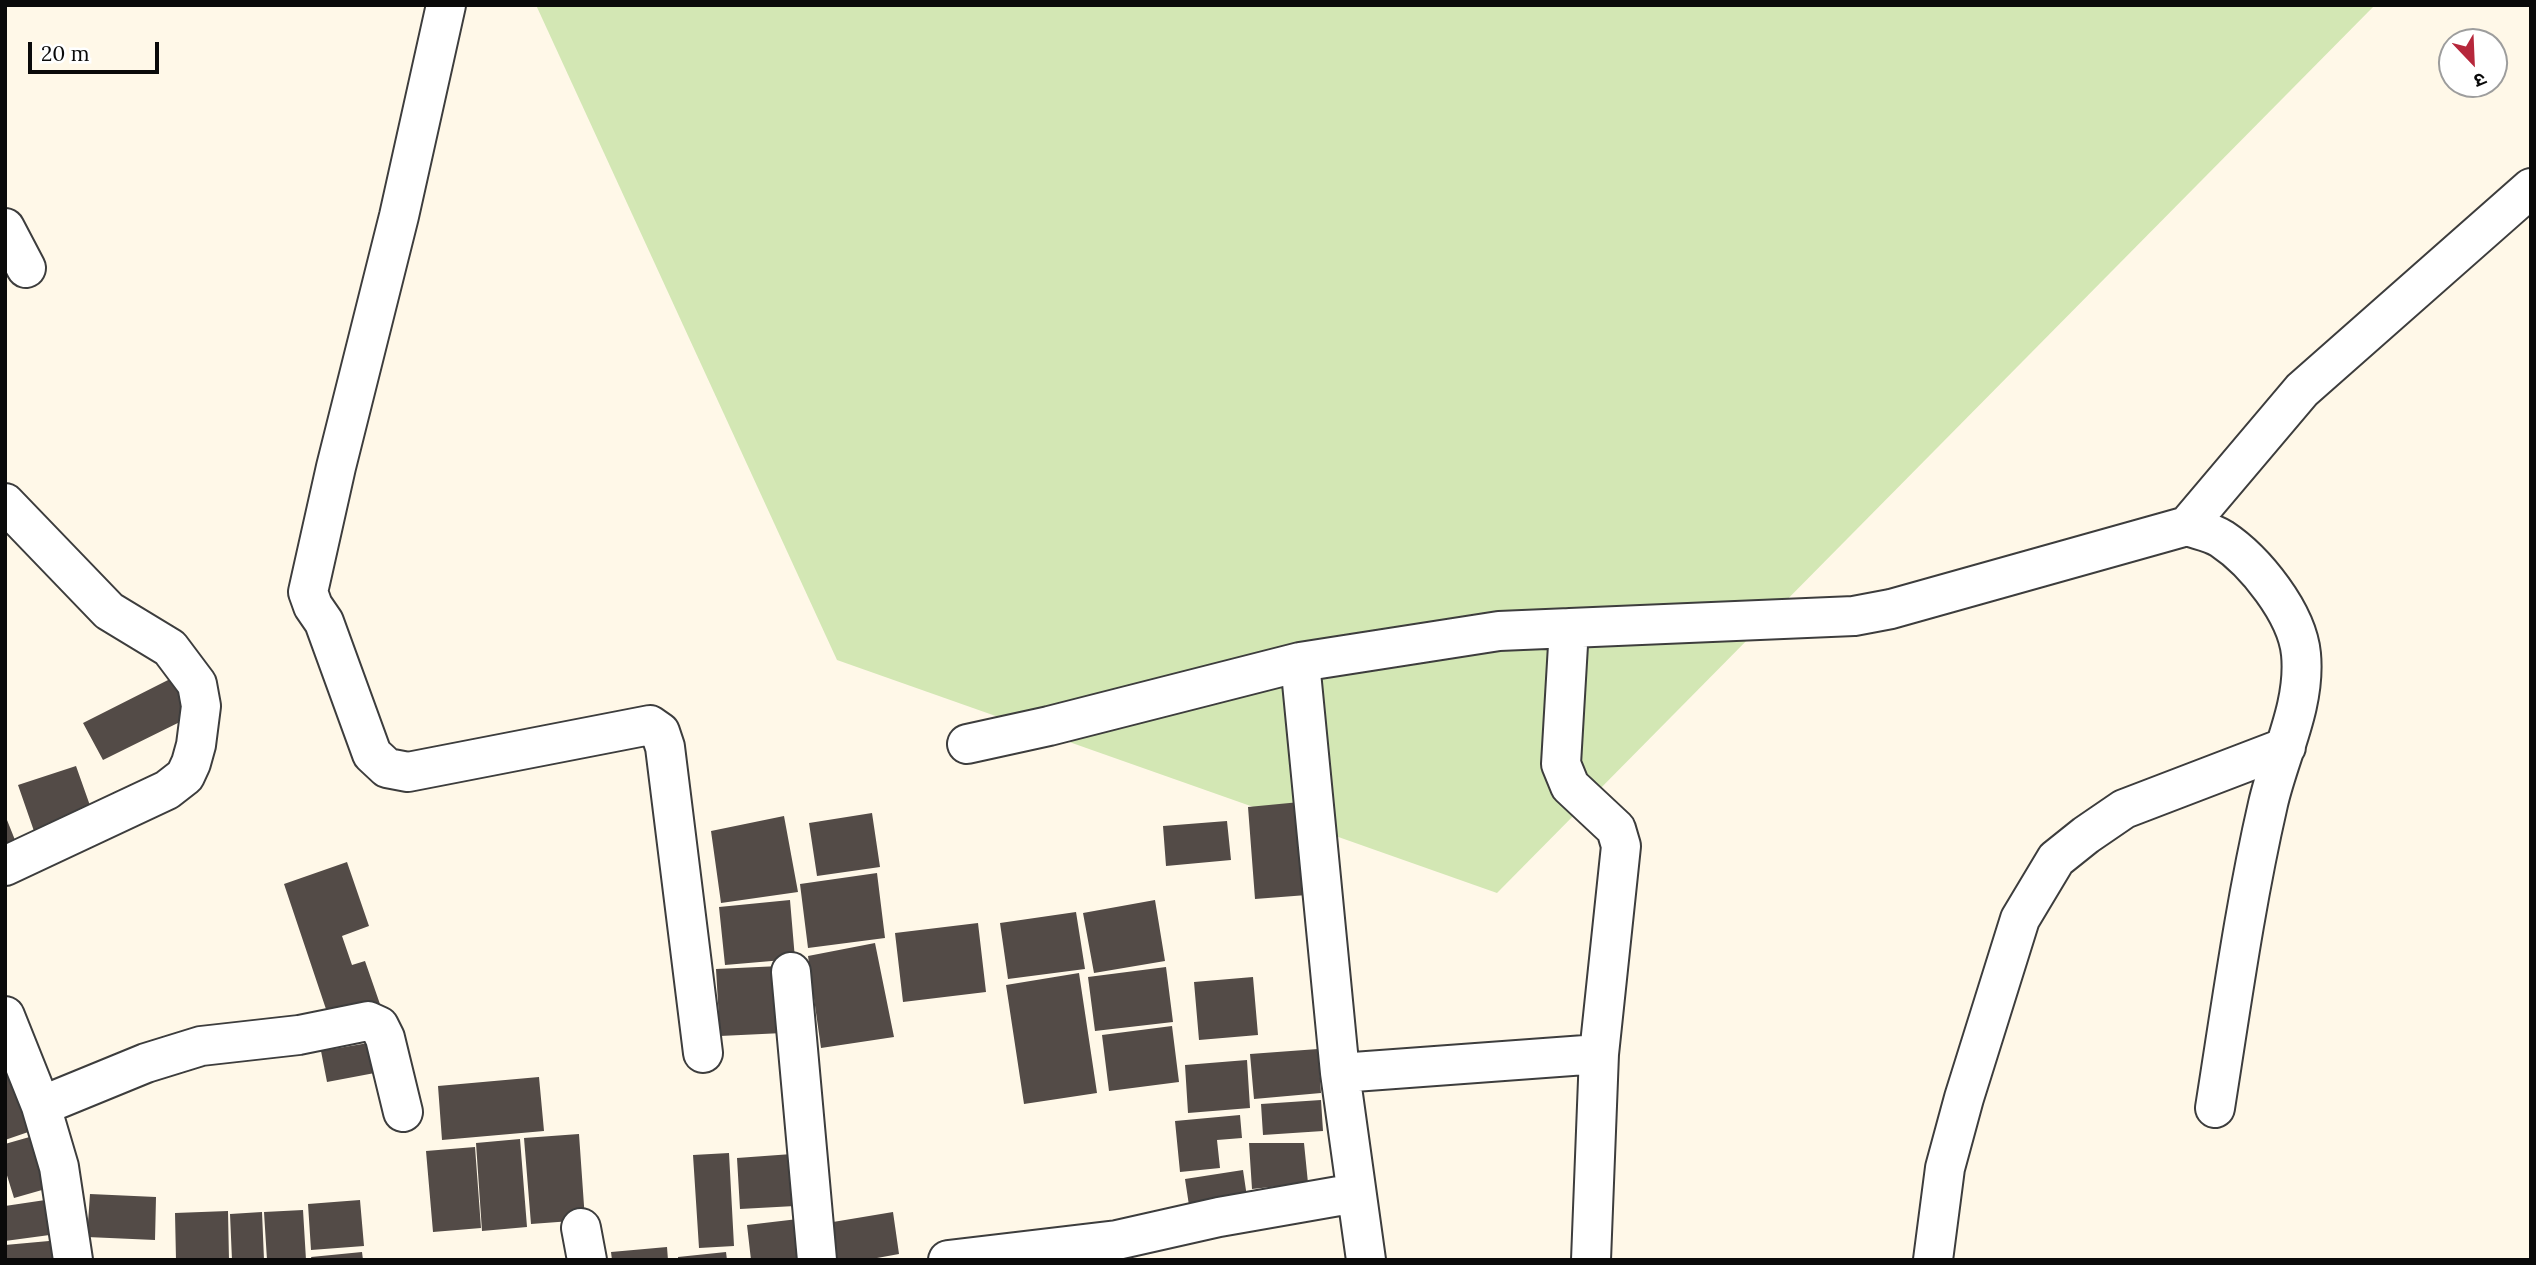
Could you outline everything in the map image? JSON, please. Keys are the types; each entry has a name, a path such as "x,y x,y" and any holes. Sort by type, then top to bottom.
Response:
{"street":[{"path":"446,5 399,216 336,467 308,592 313,606 324,622 372,754 387,768 408,772 650,725 660,732 665,747 703,1053"},
{"path":"967,744 1049,726 1300,662 1499,631 1854,616 1891,609 2187,526 2302,390 2531,188"},
{"path":"5,228 26,268"},
{"path":"5,503 109,611 170,648 197,684 201,706 196,745 185,776 167,790 5,866"},
{"path":"2187,526 2219,537 2248,558 2276,596 2292,624 2301,654 2298,692 2286,747 2268,800 2254,870 2216,1108"},
{"path":"1569,628 1562,764 1570,786 1616,830 1621,846 1599,1054 1591,1260"},
{"path":"1300,662 1340,1073 1366,1260"},
{"path":"1933,1260 1945,1168 1964,1098 2020,919 2056,859 2124,809 2286,747"},
{"path":"791,972 817,1260"},
{"path":"6,1020 41,1106 59,1167 74,1260"},
{"path":"41,1106 146,1063 201,1046 299,1035 368,1021 379,1026 384,1038 403,1112"},
{"path":"1340,1073 1599,1054"},
{"path":"948,1260 1117,1240 1219,1217 1356,1193"}],"green space":[{"path":"536,5 2375,5 1497,893 837,660"}],"building":[{"path":"174,677 194,715 103,760 83,723"},
{"path":"76,766 93,814 35,834 18,785"},
{"path":"1300,802 1307,895 1255,899 1248,807"},
{"path":"872,813 880,867 817,876 809,823"},
{"path":"5,815 17,845 5,851"},
{"path":"784,816 798,892 721,903 711,831"},
{"path":"1227,821 1231,860 1166,866 1163,826"},
{"path":"347,862 369,926 342,936 352,965 365,961 381,1007 331,1024 284,884"},
{"path":"877,873 885,938 808,948 800,884"},
{"path":"790,900 795,959 725,965 719,907"},
{"path":"1155,900 1165,961 1094,973 1083,913"},
{"path":"1076,912 1085,969 1008,979 1000,923"},
{"path":"978,923 986,992 903,1002 895,933"},
{"path":"875,943 894,1037 821,1048 808,956"},
{"path":"780,966 783,1033 720,1036 716,969"},
{"path":"1166,967 1173,1022 1095,1031 1088,977"},
{"path":"1079,973 1097,1093 1024,1104 1006,985"},
{"path":"1253,977 1258,1035 1199,1040 1194,982"},
{"path":"1172,1026 1179,1082 1109,1091 1102,1035"},
{"path":"5,1042 37,1129 5,1140"},
{"path":"374,1042 380,1072 327,1082 321,1051"},
{"path":"1318,1049 1321,1093 1254,1099 1250,1054"},
{"path":"1247,1060 1250,1108 1188,1113 1185,1065"},
{"path":"539,1077 544,1131 442,1140 438,1086"},
{"path":"1321,1100 1323,1131 1263,1135 1261,1104"},
{"path":"1240,1115 1242,1138 1217,1140 1220,1168 1180,1172 1175,1121"},
{"path":"40,1134 56,1186 14,1198 5,1169 5,1144"},
{"path":"579,1134 585,1220 531,1224 524,1138"},
{"path":"520,1139 527,1227 482,1231 476,1143"},
{"path":"1249,1143 1304,1143 1308,1183 1252,1189"},
{"path":"475,1147 481,1228 433,1232 426,1151"},
{"path":"729,1153 734,1246 699,1248 693,1155"},
{"path":"792,1154 795,1206 740,1209 737,1158"},
{"path":"1243,1170 1248,1204 1190,1212 1185,1179"},
{"path":"90,1194 156,1197 155,1240 87,1237"},
{"path":"52,1199 57,1234 5,1241 5,1206"},
{"path":"360,1200 364,1246 311,1250 308,1204"},
{"path":"303,1210 306,1260 267,1260 264,1212"},
{"path":"228,1211 229,1260 176,1260 175,1213"},
{"path":"262,1212 264,1260 232,1260 230,1214"},
{"path":"893,1212 899,1254 866,1260 827,1260 821,1224"},
{"path":"798,1219 802,1260 751,1260 747,1225"},
{"path":"60,1240 62,1260 5,1260 5,1245"},
{"path":"667,1247 668,1260 612,1260 611,1252"},
{"path":"362,1252 363,1260 312,1260 311,1257"},
{"path":"726,1252 727,1260 678,1260 678,1257"}]}
